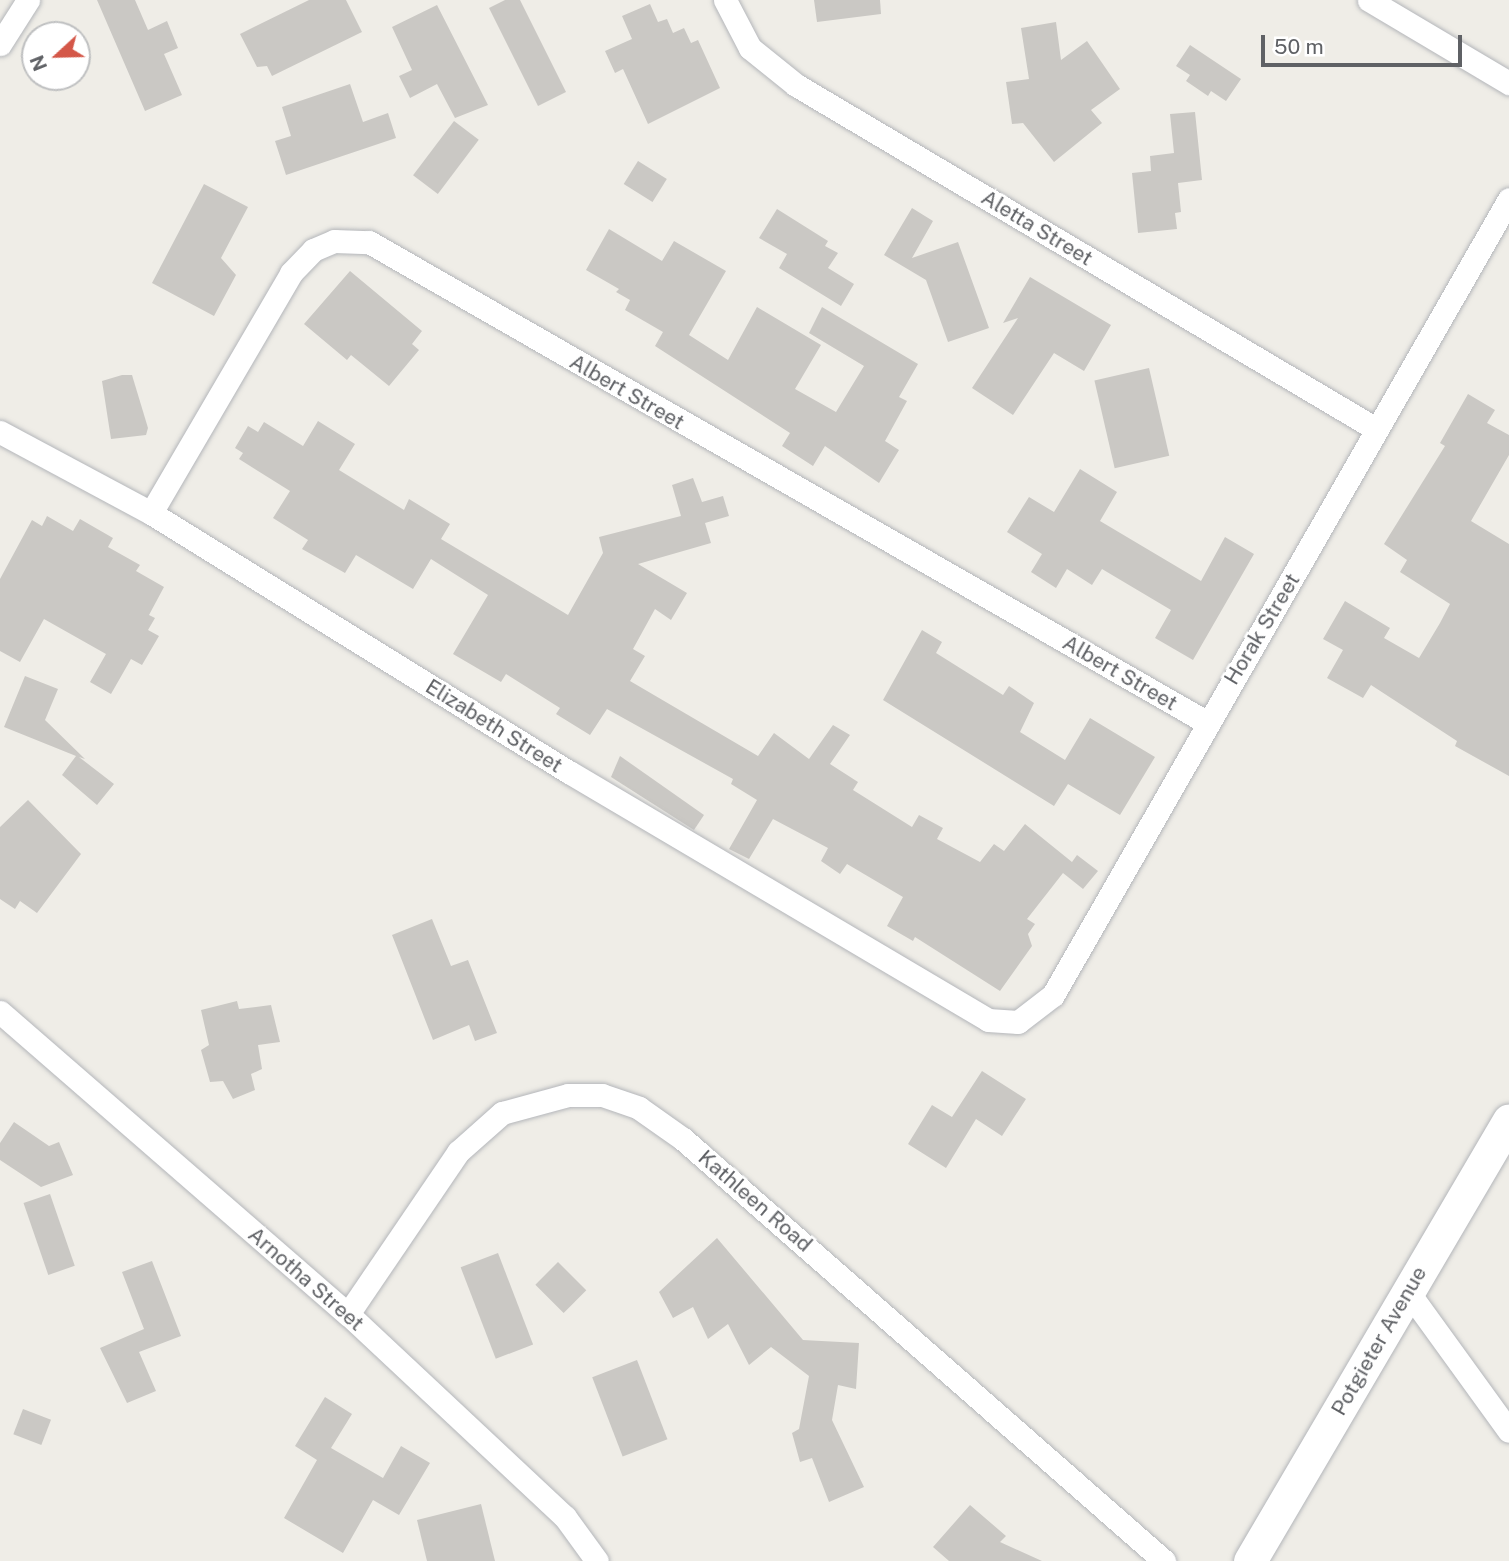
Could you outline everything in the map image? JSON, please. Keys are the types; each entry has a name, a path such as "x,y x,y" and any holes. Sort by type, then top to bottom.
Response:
{"street":[{"path":"0,44 28,0"},
{"name":"Aletta Street","path":"725,0 750,48 786,79 1376,429"},
{"path":"1369,0 1509,83"},
{"name":"Horak Street","path":"988,1020 1018,1022 1052,995 1206,722 1509,199"},
{"name":"Albert Street","path":"151,513 291,273 313,250 334,241 369,242 1206,722"},
{"name":"Elizabeth Street","path":"0,432 151,513 569,772 988,1020"},
{"name":"Arnotha Street","path":"0,1012 348,1314 565,1517 597,1561"},
{"name":"Kathleen Road","path":"348,1314 458,1152 502,1113 568,1095 602,1095 639,1108 683,1139 1164,1561"},
{"name":"Potgieter Avenue","path":"1250,1561 1509,1120"},
{"path":"1409,1293 1509,1432"}],"building":[{"path":"97,0 135,0 148,30 167,21 178,48 164,54 182,95 145,111"},
{"path":"309,0 346,0 362,32 272,76 267,66 257,67 240,34"},
{"path":"505,0 520,0 566,92 538,106 489,8"},
{"path":"814,0 880,0 881,14 817,22"},
{"path":"650,4 658,22 667,19 673,33 684,28 691,43 698,40 720,88 648,124 623,69 615,73 605,51 632,39 622,16"},
{"path":"437,5 488,105 455,118 437,84 410,98 399,76 412,70 392,27"},
{"path":"1056,22 1061,60 1087,41 1120,89 1091,110 1102,123 1054,162 1023,123 1012,124 1006,82 1029,79 1021,28"},
{"path":"1190,45 1241,79 1226,101 1211,91 1208,96 1186,81 1190,75 1176,66"},
{"path":"350,84 363,122 388,113 396,138 286,175 275,141 291,136 282,107"},
{"path":"1195,112 1202,180 1178,183 1181,212 1175,213 1177,229 1138,233 1132,173 1151,171 1150,156 1174,153 1170,114"},
{"path":"454,121 479,140 438,194 413,175"},
{"path":"638,161 667,179 653,202 624,184"},
{"path":"204,184 248,207 221,258 236,275 214,316 152,283"},
{"path":"912,208 933,221 912,258 958,242 989,328 948,342 926,280 884,255"},
{"path":"777,209 828,241 825,246 838,253 828,268 854,284 841,306 779,268 787,254 759,238"},
{"path":"609,229 662,261 674,241 726,271 689,335 728,360 757,307 821,345 795,389 836,412 864,366 809,333 822,307 918,364 899,397 907,401 885,441 899,450 879,483 825,446 813,466 782,446 790,433 655,346 663,332 625,310 630,300 616,292 619,289 586,270"},
{"path":"350,271 422,331 412,344 419,350 389,386 351,355 347,360 304,324"},
{"path":"1030,277 1111,325 1084,371 1054,353 1013,415 972,388 1018,318 1003,323"},
{"path":"1149,368 1169,456 1115,468 1094,381"},
{"path":"132,375 148,428 146,435 111,439 102,381"},
{"path":"1468,394 1495,410 1487,423 1509,435 1509,455 1471,521 1509,544 1509,776 1455,746 1457,741 1371,685 1363,698 1327,678 1343,650 1323,639 1345,601 1390,628 1384,638 1419,658 1450,604 1400,572 1407,560 1384,544 1445,446 1440,443"},
{"path":"318,421 355,444 339,470 404,510 409,499 450,524 441,539 568,615 603,553 599,537 681,516 672,485 693,478 702,502 723,496 729,516 705,523 711,543 638,564 687,593 671,620 655,609 633,649 645,656 630,681 758,756 774,733 809,759 833,725 850,735 830,764 858,782 853,790 912,827 919,815 943,828 937,839 980,862 994,844 1004,851 1025,824 1072,862 1077,855 1098,871 1083,889 1063,873 1027,919 1035,924 1028,934 1032,946 1000,991 915,937 913,941 887,926 903,897 847,864 840,874 821,861 828,848 773,819 749,859 729,849 757,800 731,784 733,779 607,709 590,735 556,714 560,708 506,674 501,682 453,654 488,595 431,559 413,589 356,555 345,573 302,549 308,540 273,518 290,491 239,459 243,453 235,448 248,426 258,432 264,422 303,446"},
{"path":"1080,469 1117,492 1100,521 1201,581 1225,537 1254,554 1193,660 1155,638 1171,610 1102,569 1092,585 1067,569 1056,588 1031,572 1042,554 1007,532 1029,497 1054,512"},
{"path":"47,516 73,531 80,519 113,538 108,547 140,565 136,571 164,587 149,615 155,618 148,630 159,636 142,665 131,659 111,694 90,682 106,654 44,619 20,662 0,651 0,579 32,520 42,526"},
{"path":"922,630 942,642 936,653 1003,695 1009,686 1034,703 1020,732 1065,760 1090,718 1155,757 1120,815 1068,784 1054,806 883,700"},
{"path":"25,676 58,689 45,720 85,759 79,757 114,784 97,805 62,775 76,756 4,727"},
{"path":"620,756 704,815 694,830 611,777"},
{"path":"28,800 81,854 37,913 20,901 15,909 0,899 0,827"},
{"path":"432,919 451,966 468,960 497,1033 475,1041 469,1025 433,1040 392,935"},
{"path":"237,1001 239,1009 271,1005 280,1042 258,1045 262,1069 251,1074 255,1090 233,1099 223,1081 210,1082 201,1050 209,1045 201,1010"},
{"path":"982,1071 1026,1099 1002,1136 976,1119 946,1168 908,1144 932,1105 952,1117"},
{"path":"14,1122 49,1146 59,1142 73,1175 41,1187 0,1160 0,1143"},
{"path":"50,1194 75,1266 48,1275 24,1203"},
{"path":"717,1238 803,1340 859,1343 856,1389 838,1385 832,1420 864,1487 829,1502 812,1458 800,1462 792,1433 799,1429 809,1376 771,1347 749,1365 728,1324 708,1339 693,1307 673,1318 659,1292"},
{"path":"498,1253 533,1344 496,1359 461,1267"},
{"path":"152,1261 181,1336 139,1352 156,1391 127,1403 100,1348 144,1329 122,1272"},
{"path":"558,1262 586,1290 564,1313 535,1285"},
{"path":"637,1360 667,1439 623,1457 592,1377"},
{"path":"325,1397 352,1414 331,1448 383,1478 401,1446 430,1463 399,1515 373,1500 343,1553 284,1518 317,1460 295,1446"},
{"path":"23,1409 51,1420 41,1445 13,1434"},
{"path":"481,1504 495,1561 427,1561 417,1520"},
{"path":"970,1505 1006,1536 1000,1542 1042,1561 949,1561 933,1547"}]}
